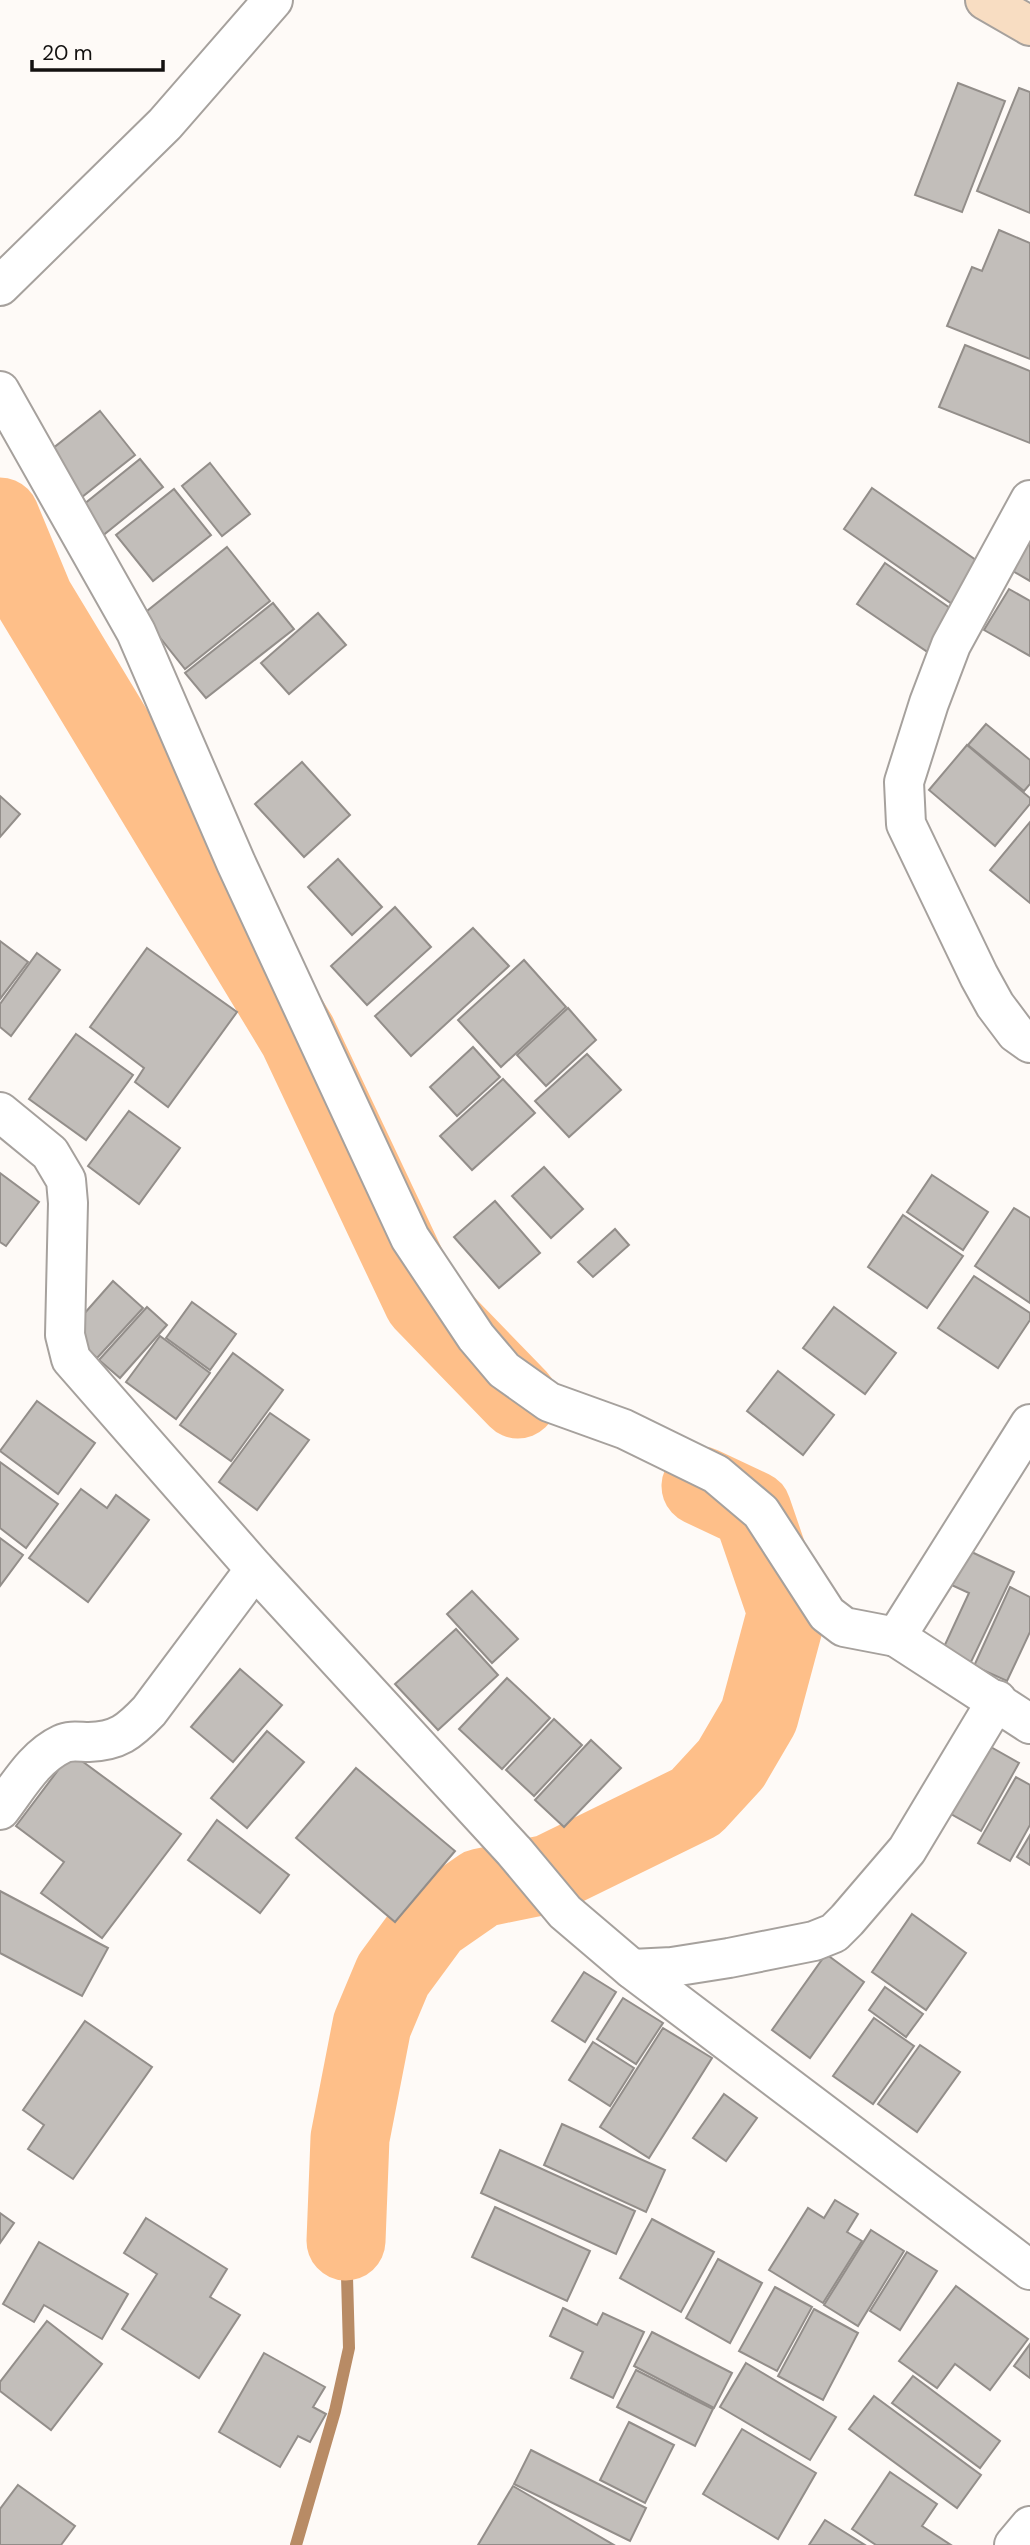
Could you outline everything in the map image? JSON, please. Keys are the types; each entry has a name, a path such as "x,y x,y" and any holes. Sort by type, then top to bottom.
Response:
{"street":[{"path":"0,286 165,124 274,0"},
{"path":"985,0 1030,26"},
{"path":"0,391 136,632 236,863 410,1238 476,1337 504,1370 549,1402 624,1429 716,1474 761,1511 827,1614 844,1626 896,1637 997,1700 1030,1724"},
{"path":"1030,500 951,645 904,782 906,824 979,976 995,1005 1016,1033 1030,1043"},
{"path":"0,1112 50,1153 66,1180 68,1203 65,1335 71,1359 255,1569 514,1850 565,1912 632,1969 1030,2270"},
{"path":"896,1637 1030,1423"},
{"path":"0,1810 36,1763 51,1750 65,1742 107,1741 129,1732 149,1712 255,1569"},
{"path":"632,1969 672,1967 729,1958 814,1941 834,1933 907,1850 997,1700"},
{"path":"1014,2545 1030,2526"}],"building":[{"path":"958,83 1005,101 962,212 915,195"},
{"path":"1019,88 1030,92 1030,213 977,191"},
{"path":"999,230 1030,243 1030,359 947,326 972,267 982,271"},
{"path":"965,345 1030,371 1030,443 939,407"},
{"path":"100,411 135,455 82,497 47,453"},
{"path":"140,459 163,487 96,541 73,513"},
{"path":"210,463 250,514 222,536 182,486"},
{"path":"872,488 986,567 958,608 844,529"},
{"path":"174,489 211,535 153,581 116,535"},
{"path":"1030,539 1030,581 1011,570"},
{"path":"227,547 270,601 185,669 142,615"},
{"path":"885,563 960,615 932,655 857,604"},
{"path":"1009,589 1030,601 1030,656 984,630"},
{"path":"273,603 294,629 206,698 185,673"},
{"path":"318,613 346,645 289,694 261,663"},
{"path":"986,724 1030,760 1030,784 1024,791 968,745"},
{"path":"967,745 1030,798 1030,804 995,846 929,790"},
{"path":"302,762 350,815 304,857 255,804"},
{"path":"0,796 20,814 0,837"},
{"path":"1030,822 1030,903 990,870"},
{"path":"338,859 382,907 352,935 308,887"},
{"path":"395,907 431,947 367,1005 331,966"},
{"path":"473,928 509,966 411,1056 375,1016"},
{"path":"0,941 28,962 0,999"},
{"path":"147,948 237,1012 168,1107 135,1082 144,1068 90,1027"},
{"path":"37,953 60,970 11,1036 0,1027 0,1004"},
{"path":"524,960 566,1007 501,1067 458,1020"},
{"path":"568,1008 596,1040 546,1086 517,1055"},
{"path":"76,1034 133,1075 86,1140 29,1099"},
{"path":"473,1047 500,1077 457,1116 430,1087"},
{"path":"587,1054 621,1090 569,1137 535,1101"},
{"path":"503,1079 535,1113 472,1170 440,1136"},
{"path":"129,1111 180,1148 139,1204 88,1166"},
{"path":"544,1167 583,1209 551,1238 512,1196"},
{"path":"0,1173 39,1202 6,1246 0,1242"},
{"path":"932,1175 988,1212 963,1250 907,1212"},
{"path":"495,1201 540,1253 499,1288 454,1237"},
{"path":"1014,1208 1030,1218 1030,1303 975,1266"},
{"path":"903,1215 963,1256 927,1308 868,1267"},
{"path":"615,1229 629,1245 593,1277 578,1262"},
{"path":"974,1276 1030,1313 1030,1320 998,1368 938,1328"},
{"path":"113,1281 143,1308 97,1358 68,1332"},
{"path":"192,1302 236,1334 210,1370 166,1338"},
{"path":"147,1307 167,1325 120,1378 99,1360"},
{"path":"834,1307 896,1353 865,1394 803,1348"},
{"path":"160,1336 210,1373 176,1419 126,1382"},
{"path":"233,1353 283,1390 231,1461 180,1425"},
{"path":"778,1371 834,1415 803,1455 747,1411"},
{"path":"37,1401 95,1443 58,1494 0,1451"},
{"path":"270,1413 309,1440 257,1510 219,1482"},
{"path":"0,1462 58,1504 26,1548 0,1528"},
{"path":"81,1489 107,1508 116,1495 149,1520 88,1602 29,1558"},
{"path":"0,1538 23,1555 0,1586"},
{"path":"961,1547 1014,1572 971,1662 943,1649 969,1593 945,1582"},
{"path":"1010,1587 1030,1597 1030,1632 1007,1681 974,1666"},
{"path":"472,1591 518,1639 492,1663 447,1614"},
{"path":"456,1629 498,1675 438,1730 395,1684"},
{"path":"240,1669 282,1705 233,1762 191,1727"},
{"path":"507,1678 550,1718 502,1769 459,1729"},
{"path":"554,1719 582,1745 534,1796 506,1770"},
{"path":"267,1731 304,1762 247,1828 211,1798"},
{"path":"591,1740 621,1768 564,1827 535,1800"},
{"path":"982,1742 1019,1763 981,1831 944,1810"},
{"path":"71,1753 181,1834 102,1938 41,1893 64,1862 16,1826"},
{"path":"356,1768 455,1851 395,1922 296,1838"},
{"path":"1016,1777 1030,1785 1030,1825 1010,1861 978,1843"},
{"path":"217,1820 289,1875 260,1913 188,1860"},
{"path":"1030,1835 1030,1865 1017,1857"},
{"path":"0,1891 108,1948 82,1996 0,1953"},
{"path":"912,1914 966,1953 926,2010 872,1972"},
{"path":"826,1954 864,1982 810,2058 772,2030"},
{"path":"584,1972 616,1992 585,2042 552,2021"},
{"path":"885,1987 923,2014 906,2037 869,2010"},
{"path":"623,1998 663,2023 636,2064 597,2039"},
{"path":"874,2018 914,2046 873,2104 833,2076"},
{"path":"85,2021 152,2067 73,2179 28,2149 44,2125 23,2110"},
{"path":"663,2028 712,2058 649,2158 600,2127"},
{"path":"593,2042 634,2068 610,2106 569,2080"},
{"path":"920,2045 960,2072 917,2132 878,2104"},
{"path":"724,2094 757,2118 726,2161 693,2138"},
{"path":"562,2124 665,2170 646,2212 544,2165"},
{"path":"500,2150 635,2211 616,2254 481,2193"},
{"path":"835,2200 858,2214 847,2232 862,2241 823,2303 769,2270 808,2208 824,2218"},
{"path":"495,2207 590,2251 567,2301 472,2257"},
{"path":"0,2213 14,2223 0,2243"},
{"path":"146,2218 227,2269 210,2297 240,2315 199,2378 122,2329 157,2274 124,2253"},
{"path":"652,2219 714,2252 681,2312 620,2278"},
{"path":"871,2230 904,2251 858,2326 824,2305"},
{"path":"39,2242 128,2294 102,2339 44,2305 34,2322 3,2304"},
{"path":"907,2252 937,2271 900,2330 870,2311"},
{"path":"718,2259 762,2283 730,2343 686,2318"},
{"path":"956,2286 1028,2339 990,2390 955,2364 937,2388 899,2361"},
{"path":"775,2287 812,2307 777,2371 739,2351"},
{"path":"563,2308 597,2325 603,2313 644,2332 613,2398 571,2378 583,2352 550,2336"},
{"path":"814,2309 858,2333 823,2400 778,2376"},
{"path":"47,2321 102,2364 51,2430 0,2391 0,2382"},
{"path":"652,2332 732,2373 714,2408 634,2366"},
{"path":"1030,2344 1030,2378 1014,2366"},
{"path":"264,2353 325,2387 313,2407 326,2414 310,2442 298,2436 280,2467 219,2432"},
{"path":"746,2363 836,2417 810,2460 720,2407"},
{"path":"636,2370 713,2409 695,2446 617,2407"},
{"path":"913,2376 1000,2441 980,2468 892,2403"},
{"path":"874,2396 981,2475 957,2508 849,2429"},
{"path":"629,2422 674,2445 645,2503 600,2480"},
{"path":"742,2429 816,2473 778,2539 703,2494"},
{"path":"531,2450 646,2508 630,2541 514,2484"},
{"path":"890,2472 937,2504 922,2526 951,2545 876,2545 852,2529"},
{"path":"18,2485 75,2526 61,2545 0,2545 0,2509"},
{"path":"513,2486 614,2545 478,2545"},
{"path":"825,2520 865,2545 809,2545"}],"waterway":[{"path":"0,517 34,599 298,1036 423,1301 518,1399"},
{"path":"346,2241 350,2138 372,2025 393,1975 432,1922 481,1888 549,1874 696,1802 731,1764 759,1716 787,1612 752,1510 701,1486"},
{"path":"296,2545 335,2411 349,2348 346,2241"}]}
